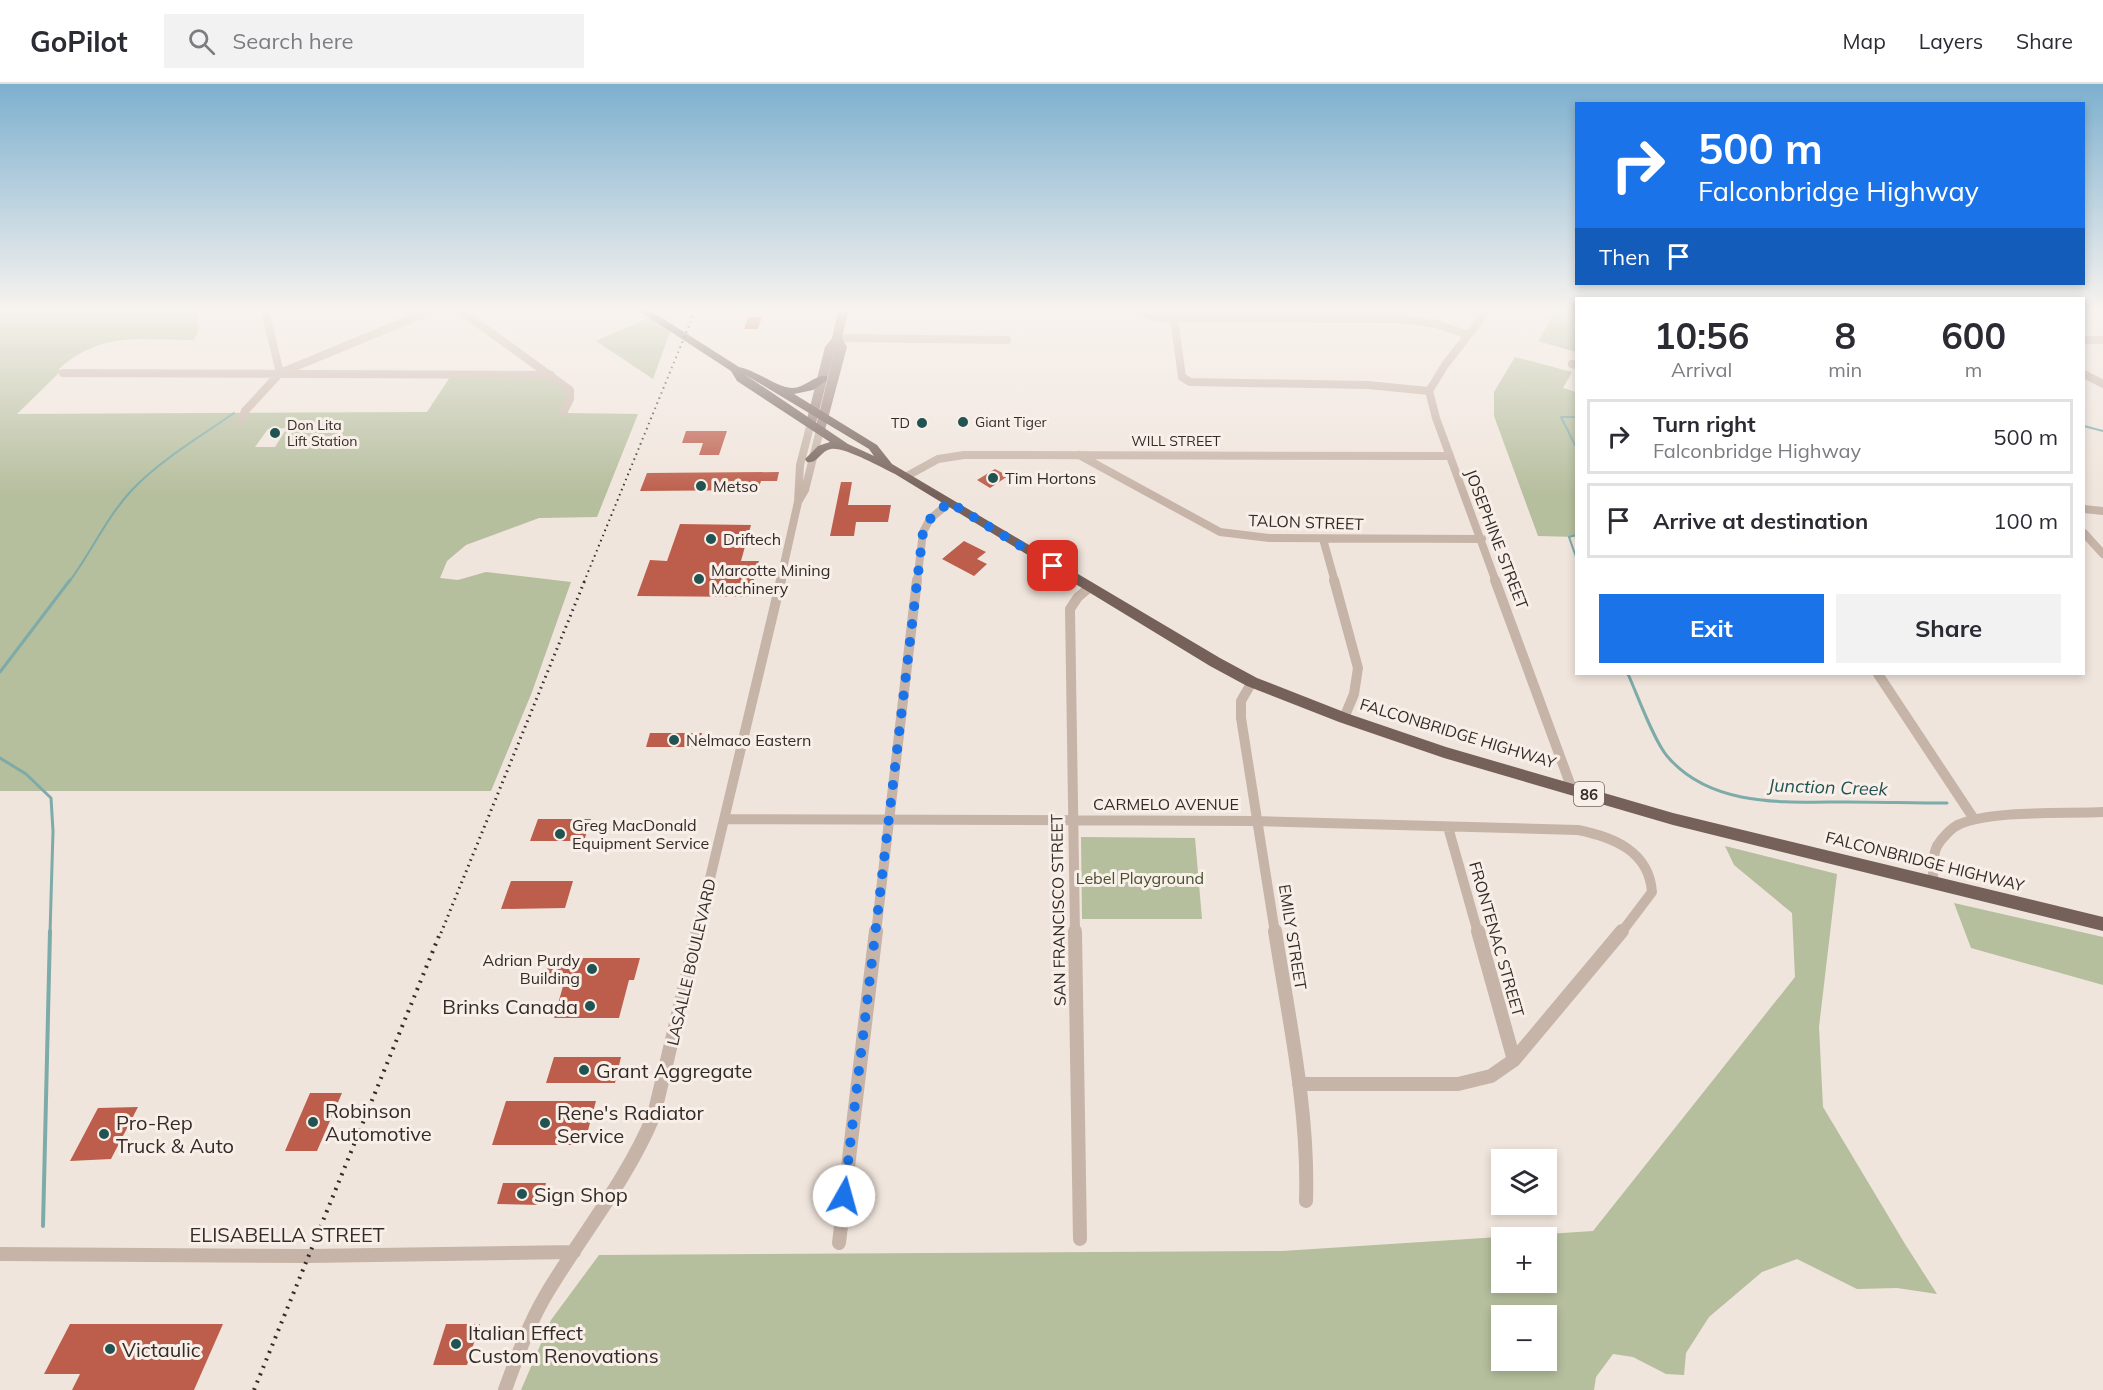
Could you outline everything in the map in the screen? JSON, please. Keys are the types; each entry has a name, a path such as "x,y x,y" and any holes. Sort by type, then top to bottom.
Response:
{"main road":[{"name":"FALCONBRIDGE HIGHWAY","path":"737,372 741,379 873,447 886,464"},
{"name":"FALCONBRIDGE HIGHWAY","path":"747,372 779,390 817,420 844,446 862,456 886,464 907,476 1252,682 1344,718 1444,752 1673,819 2103,924"},
{"name":"LASALLE BOULEVARD","path":"817,420 824,372"},
{"name":"LASALLE BOULEVARD","path":"817,420 833,372"},
{"path":"779,390 802,391 823,378"},
{"path":"811,459 825,446 844,446"}],"street":[{"path":"547,372 570,390 570,399 563,413"},
{"path":"1181,372 1182,377 1190,382 1368,385 1429,391 1441,372"},
{"path":"63,373 551,375"},
{"path":"241,421 245,411 280,373"},
{"path":"2085,375 2103,384"},
{"name":"JOSEPHINE STREET","path":"1429,391 1436,418 1572,789"},
{"name":"LASALLE BOULEVARD","path":"798,502 805,490 817,420"},
{"name":"LASALLE BOULEVARD","path":"505,1390 536,1312 619,1188 644,1142 654,1115 798,502 801,465 817,420"},
{"name":"WILL STREET","path":"907,476 919,467 946,456 1077,453 1450,456"},
{"name":"TALON STREET","path":"1077,453 1165,504 1220,532 1269,538 1482,539"},
{"path":"839,1243 923,532 930,519 949,502"},
{"path":"2085,510 2103,511"},
{"path":"2085,534 2103,554"},
{"path":"1323,539 1358,668 1356,692 1344,718"},
{"name":"SAN FRANCISCO STREET","path":"1080,1239 1070,609 1078,597 1090,587"},
{"path":"1879,675 1974,819"},
{"name":"EMILY STREET","path":"1252,682 1241,701 1241,718 1299,1084 1307,1170 1306,1201"},
{"path":"1933,883 1933,864 1937,847 1945,836 1958,825 1974,819 2103,812"},
{"name":"CARMELO AVENUE","path":"725,819 1256,821 1578,830 1606,836 1632,852 1643,865 1652,877 1652,892 1640,910 1514,1060"},
{"name":"FRONTENAC STREET","path":"1448,827 1514,1060"},
{"path":"1299,1084 1458,1084 1491,1076 1514,1060"},
{"name":"ELISABELLA STREET","path":"0,1254 309,1256 574,1252"}],"green space":[{"path":"0,372 60,372 17,414 427,412 452,374 551,374 570,390 564,413 638,414 597,517 539,518 466,545 447,561 440,578 458,580 486,572 571,582 532,692 491,791 0,791","holes":["287,428 275,447 255,447 268,429"]},
{"path":"642,372 656,372 653,379"},
{"path":"1506,372 1572,372 1563,388 1575,392 1575,537 1538,536 1494,416 1494,392"},
{"name":"Lebel Playground","path":"1081,837 1195,838 1202,919 1082,919"},
{"path":"1725,846 1837,874 1819,1027 1823,1107 1937,1294 1897,1288 1857,1289 1797,1259 1762,1272 1709,1317 1686,1353 1684,1375 1666,1374 1633,1357 1613,1354 1596,1377 1594,1390 521,1390 551,1320 599,1255 1282,1251 1491,1238 1491,1293 1557,1293 1557,1233 1593,1231 1795,977 1792,913 1734,865"},
{"path":"1954,903 2103,937 2103,985 1971,948"}],"building":[{"path":"686,431 727,431 719,455 699,455 703,443 682,443"},
{"name":"Tim Hortons","path":"995,469 1008,476 990,488 977,480"},
{"name":"Metso","path":"779,472 777,481 761,481 758,490 640,491 647,473"},
{"path":"841,482 852,482 848,505 891,505 888,522 856,522 854,536 830,536"},
{"name":"Marcotte Mining Machinery","path":"680,524 751,525 741,561 759,561 749,597 637,596 650,560 667,561"},
{"path":"964,541 986,552 977,559 987,564 974,576 942,559"},
{"name":"Nelmaco Eastern","path":"650,733 702,733 698,747 646,747"},
{"name":"Greg MacDonald Equipment Service","path":"538,819 591,819 584,841 530,841"},
{"path":"511,881 573,881 565,908 501,909"},
{"path":"551,958 640,958 634,980 629,980 619,1018 554,1018 565,979 544,979"},
{"name":"Grant Aggregate","path":"554,1057 621,1057 615,1083 546,1083"},
{"name":"Robinson Automotive","path":"310,1093 342,1093 317,1151 285,1151"},
{"name":"Rene's Radiator Service","path":"506,1101 596,1101 584,1145 492,1145"},
{"name":"Pro-Rep Truck & Auto","path":"138,1107 111,1159 70,1161 98,1108"},
{"name":"Sign Shop","path":"503,1183 546,1183 540,1205 497,1204"},
{"name":"Victaulic","path":"70,1324 223,1324 194,1390 72,1390 80,1374 44,1374"},
{"name":"Italian Effect Custom Renovations","path":"446,1324 480,1324 467,1365 433,1365"}],"waterway":[{"path":"69,582 122,501 131,491 167,459 234,413"},
{"name":"Junction Creek","path":"1575,417 1561,417 1575,445"},
{"name":"Junction Creek","path":"2085,426 2103,431"},
{"name":"Junction Creek","path":"1575,535 1569,537 1575,554"},
{"path":"0,672 70,580"},
{"name":"Junction Creek","path":"1628,675 1662,749 1685,773 1705,785 1727,793 1774,801 1947,803"},
{"path":"0,758 26,774 51,798 53,831 50,933"},
{"path":"43,1226 50,931"}],"railway":[{"path":"584,582 670,372"},
{"path":"441,933 585,580"},
{"path":"254,1390 441,931"}],"place":[{"name":"Giant Tiger","path":"963,422"},
{"name":"TD","path":"922,423"},
{"name":"Don Lita Lift Station","path":"275,433"},
{"name":"Tim Hortons","path":"993,478"},
{"name":"Metso","path":"701,486"},
{"name":"Driftech","path":"711,539"},
{"name":"Marcotte Mining Machinery","path":"699,579"},
{"name":"Nelmaco Eastern","path":"674,740"},
{"name":"Greg MacDonald Equipment Service","path":"560,834"},
{"name":"Adrian Purdy Building","path":"592,969"},
{"name":"Brinks Canada","path":"590,1006"},
{"name":"Grant Aggregate","path":"584,1070"},
{"name":"Robinson Automotive","path":"313,1122"},
{"name":"Rene's Radiator Service","path":"545,1123"},
{"name":"Pro-Rep Truck & Auto","path":"104,1134"},
{"name":"Sign Shop","path":"522,1194"},
{"name":"Italian Effect Custom Renovations","path":"456,1344"},
{"name":"Victaulic","path":"110,1349"}],"route":[{"path":"844,1196 923,532 930,519 949,502 1053,566"}]}
